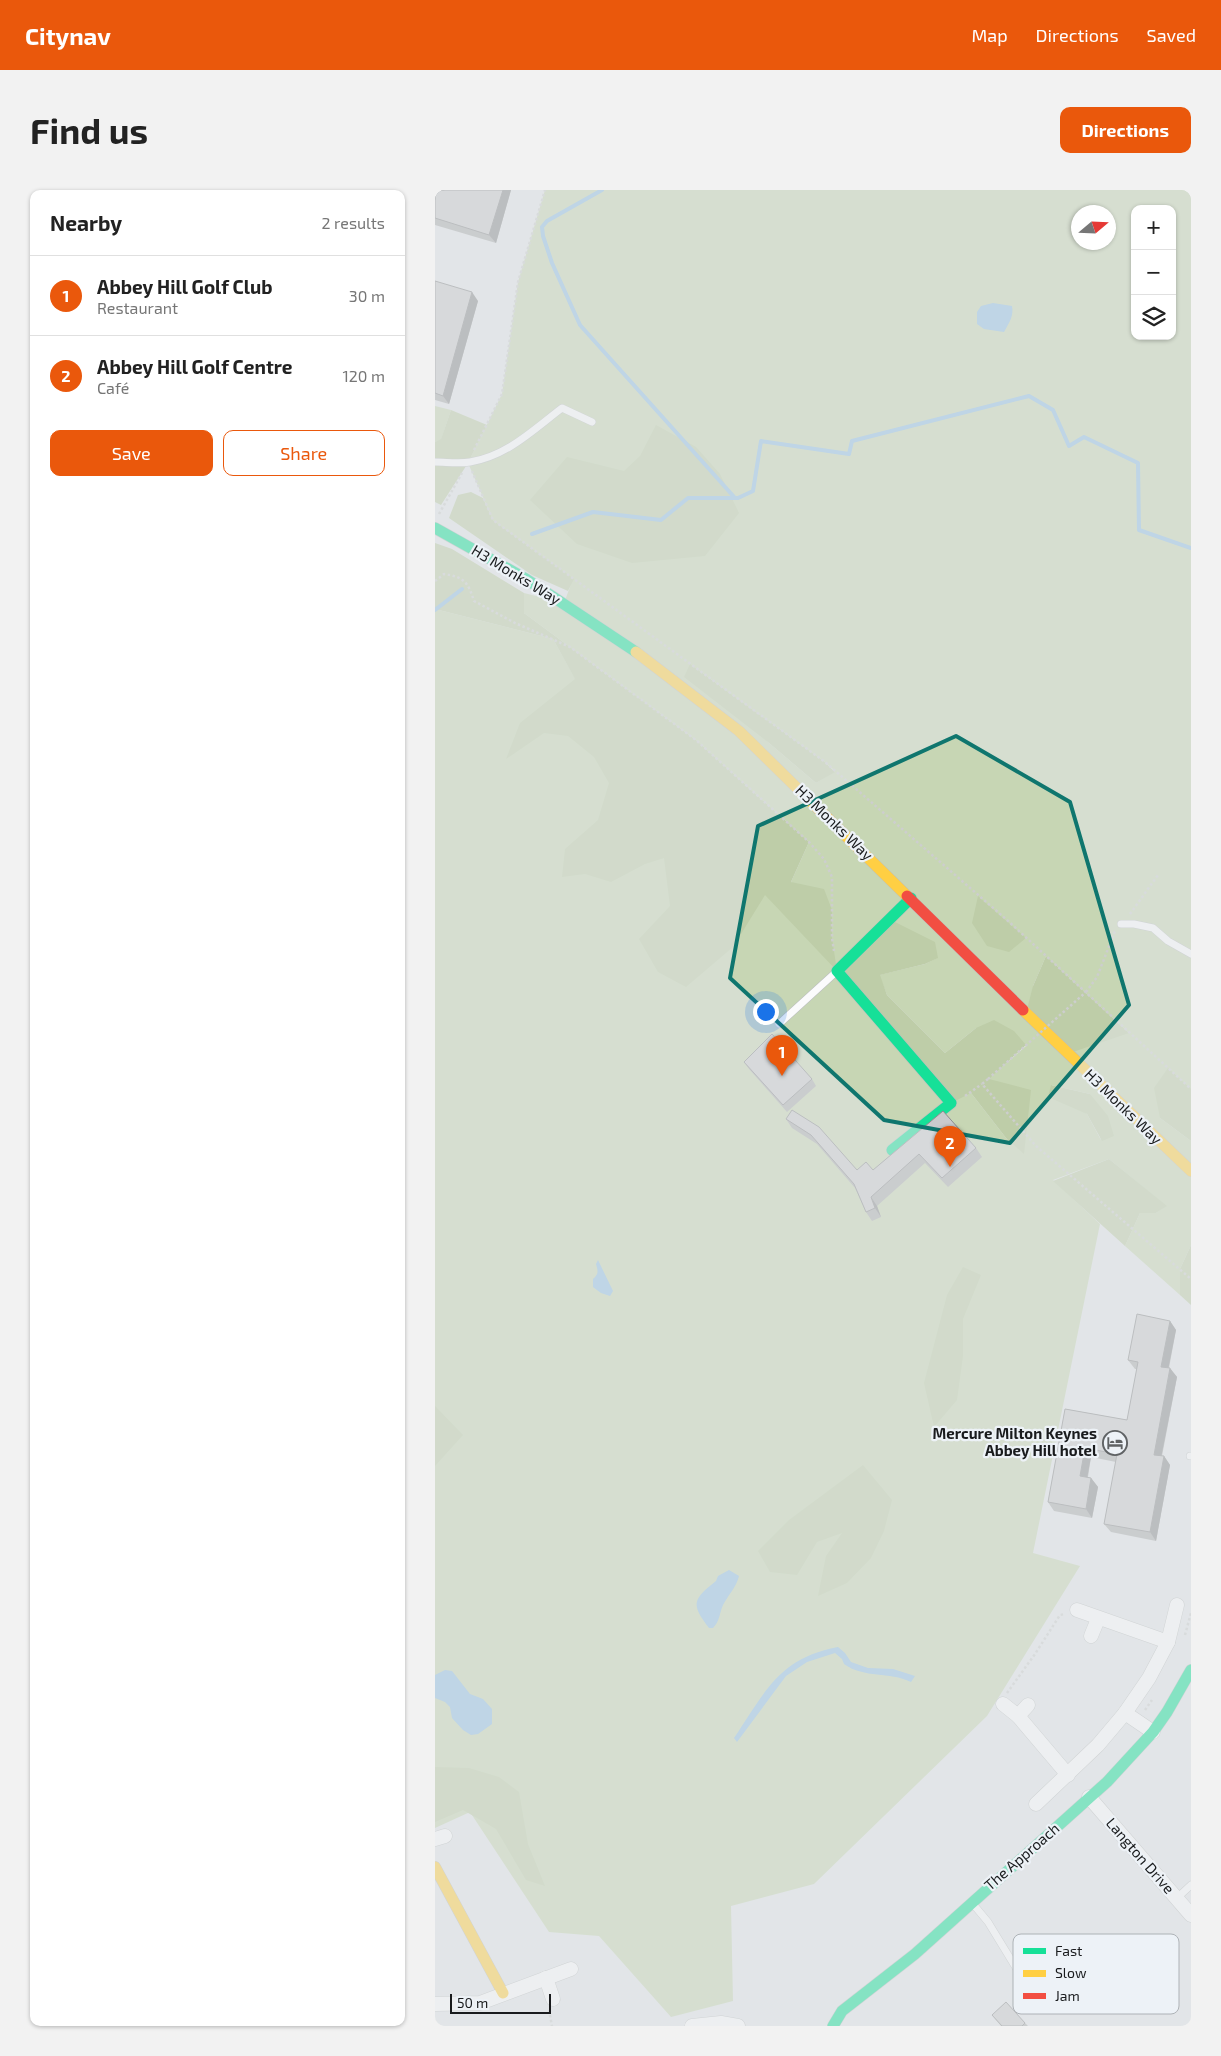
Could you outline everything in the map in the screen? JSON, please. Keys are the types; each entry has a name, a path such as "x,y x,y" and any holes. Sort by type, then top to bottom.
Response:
{"street":[{"name":"H3 Monks Way","path":"435,528 526,579 621,640 739,731 911,898 1060,1047 1191,1171"},
{"path":"892,1150 951,1103 837,971 911,898"},
{"path":"1036,1804 1098,1745 1125,1713 1149,1678 1168,1642 1177,1605"},
{"path":"1077,1610 1168,1642"},
{"path":"1091,1636 1098,1618"},
{"name":"The Approach","path":"833,2026 843,2011 915,1954 1107,1782 1153,1732 1191,1672"},
{"path":"1003,1704 1018,1716 1068,1775"},
{"path":"1018,1716 1028,1705"},
{"path":"1125,1713 1153,1732"},
{"name":"Langton Drive","path":"1089,1797 1191,1914"},
{"path":"435,1867 503,1993"},
{"path":"435,2004 480,2003 571,1969"},
{"path":"546,1978 553,1999"},
{"path":"692,2026 721,2024 738,2026"}],"lane":[{"path":"435,462 468,462 491,457 506,451 562,408 592,422"},
{"path":"1121,924 1134,924 1153,928 1168,941 1191,954"},
{"path":"779,1024 837,971"},
{"path":"1177,1898 1191,1885"},
{"path":"971,1902 988,1922 1013,1963"}],"path":[{"path":"435,522 502,394 518,282 545,190"},
{"path":"468,462 493,520 825,762 1007,920 1191,1089"},
{"path":"435,581 444,574 456,576 469,584 474,601 515,623 570,647 696,740 809,842 824,859 832,877 832,938 837,971"},
{"path":"951,1103 971,1093 982,1084 1086,992"},
{"path":"982,1084 1036,1146 1191,1279"},
{"path":"1003,1704 1007,1694 1060,1615 1077,1610"}],"highlighted area":[{"path":"956,736 1070,802 1129,1005 1010,1143 884,1120 730,978 758,826"}],"green space":[{"path":"545,190 1191,190 1191,1090 1160,1118 1191,1141 1191,1245 1180,1269 1180,1295 1125,1246 1140,1213 1156,1213 1166,1206 1109,1159 1053,1180 1100,1224 1033,1553 1080,1566 987,1716 814,1884 731,1906 733,2001 671,2017 599,1936 549,1932 470,1812 435,1828 435,609 553,639 576,680 832,938 832,910 791,882 809,842 696,740 524,613 524,593 564,603 573,579 493,520 468,463 502,394 518,282","holes":["690,664 835,771 816,783 769,743","1046,956 1128,1032 1033,986","937,958 925,964 879,975 887,995 945,1053 976,1028 1026,1046 988,1079 1024,1153 1006,1138 971,1093 838,971","1051,1085 1090,1094 1101,1140 1087,1114"]},
{"path":"435,406 451,410 441,440 435,442"},
{"path":"451,410 487,425 468,463 441,505 435,502 435,442 441,439"},
{"path":"656,425 696,447 720,474 739,513 705,556 632,563 577,544 530,500 567,457 624,471 640,456"},
{"path":"471,492 483,498 493,520 574,579 568,591 532,575 449,518 458,495"},
{"path":"435,543 452,549 524,593 524,613 696,740 809,842 791,882 824,889 832,910 832,938 837,971 765,895 733,947 686,987 658,972 639,939 670,906 664,858 645,864 611,882 585,874 562,877 565,849 598,820 609,783 594,757 568,736 544,733 506,759 520,723 575,679 553,639 435,609"},
{"path":"690,664 825,762 835,772 816,783 769,743 684,677"},
{"path":"978,896 1026,938 1009,952 987,946 972,923"},
{"path":"889,919 935,942 938,958 925,964 880,975 887,995 945,1053 976,1028 994,1020 1014,1031 1026,1045 989,1079 1031,1090 1024,1154 1006,1138 971,1093 951,1103 837,971"},
{"path":"1046,956 1129,1033 1067,1054 1026,1013 1033,986"},
{"path":"1168,1068 1191,1089 1191,1141 1160,1118 1154,1088"},
{"path":"1051,1085 1090,1094 1108,1116 1114,1136 1102,1141 1087,1114 1048,1097"},
{"path":"1109,1159 1167,1206 1156,1213 1140,1213 1125,1246 1053,1181"},
{"path":"1191,1245 1191,1305 1180,1295 1180,1269"},
{"path":"963,1267 981,1275 963,1319 963,1356 957,1400 934,1427 924,1383 947,1295"},
{"path":"435,1406 463,1435 435,1466"},
{"path":"863,1465 892,1500 884,1531 871,1558 847,1583 818,1596 826,1556 842,1533 817,1542 797,1575 770,1572 758,1551 789,1520"},
{"path":"435,1767 469,1768 499,1777 519,1792 528,1844 545,1886 526,1880 496,1829 463,1810 435,1822"}],"water":[{"path":"993,303 1012,306 1012,316 1004,332 984,329 977,324 977,312 981,306"},
{"path":"598,1260 613,1291 610,1296 601,1293 593,1287"},
{"path":"729,1570 739,1576 738,1580 723,1605 717,1623 713,1628 709,1628 697,1608 698,1598 716,1581 718,1576"},
{"path":"838,1647 851,1662 868,1668 893,1669 915,1676 911,1682 894,1677 860,1672 844,1664 842,1659 835,1653 807,1662 786,1676 737,1742 734,1738 775,1679 801,1659"},
{"path":"445,1670 452,1671 470,1694 483,1699 492,1709 492,1724 478,1734 471,1735 463,1730 452,1718 450,1707 445,1702 435,1698 435,1675"}],"building":[{"path":"435,190 503,190 489,235 435,218"},
{"path":"435,281 472,292 443,396 435,393"},
{"path":"772,1034 812,1079 783,1105 744,1062"},
{"path":"792,1110 819,1127 857,1170 866,1162 873,1170 943,1111 976,1148 942,1178 919,1154 871,1197 875,1208 866,1212 854,1184 811,1135 786,1119"},
{"name":"Mercure Milton Keynes Abbey Hill hotel","path":"1137,1314 1170,1321 1161,1367 1170,1368 1154,1455 1164,1456 1150,1532 1104,1524 1117,1454 1085,1448 1080,1476 1091,1478 1086,1509 1048,1502 1065,1409 1127,1420 1138,1362 1128,1360"},
{"path":"1006,2002 1013,2010 1013,2014 1017,2014 1025,2023 1022,2026 1002,2026 992,2015"}],"waterway":[{"path":"602,190 547,221 542,227 552,263 580,325 735,498"},
{"path":"532,534 593,512 661,520 688,498 738,498 753,491 761,441 849,454 852,441 1029,396 1053,410 1069,446 1084,437 1138,463 1139,530 1191,548"},
{"path":"435,610 462,589"}],"traffic: fast":[{"path":"435,528 526,579 636,652"},
{"path":"892,1150 951,1103 837,971 911,898"},
{"path":"833,2026 842,2011 915,1954 1107,1782 1153,1732 1191,1670"}],"traffic: slow":[{"path":"636,652 739,731 907,896"},
{"path":"1023,1010 1191,1171"},
{"path":"435,1867 503,1993"}],"traffic: jam":[{"path":"907,896 1023,1010"}],"place":[{"name":"Abbey Hill Golf Club","path":"782,1076"},
{"name":"Abbey Hill Golf Centre","path":"950,1167"},
{"name":"Mercure Milton Keynes Abbey Hill hotel","path":"1115,1443"}]}
